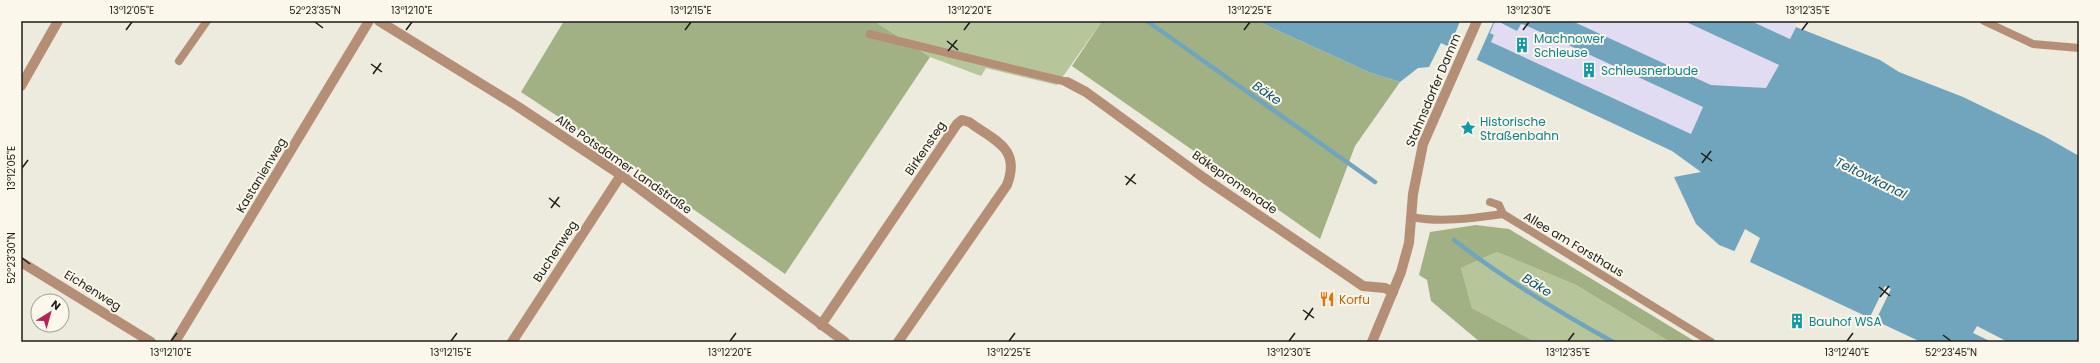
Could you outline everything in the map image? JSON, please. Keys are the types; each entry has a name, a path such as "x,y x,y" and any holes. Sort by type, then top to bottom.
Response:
{"street":[{"path":"21,86 58,21"},
{"name":"Kastanienweg","path":"175,342 369,21"},
{"name":"Alte Potsdamer Landstraße","path":"379,21 517,106 621,175 821,326 845,342"},
{"name":"Stahnsdorfer Damm","path":"1372,342 1393,292 1409,244 1413,194 1419,157 1477,21"},
{"name":"Bäkepromenade","path":"1067,82 1086,92 1204,178 1363,286 1385,288 1393,292"},
{"name":"Birkensteg","path":"821,326 957,124 962,120 969,122 1007,150 1011,158 1011,175 1007,185 898,342"},
{"name":"Buchenweg","path":"512,342 621,175"},
{"name":"Eichenweg","path":"21,262 151,342"}],"lane":[{"path":"179,61 207,21"},
{"path":"1984,21 2033,44 2079,48"},
{"path":"870,34 1067,82"},
{"name":"Allee am Forsthaus","path":"1490,202 1499,205 1503,214 1711,342"},
{"path":"1412,217 1423,220 1476,218 1503,214"}],"shaded area":[{"path":"1495,21 1517,31 1521,24 1525,25 1703,107 1691,134 1491,42 1494,35 1490,33"},
{"path":"1572,21 1684,21 1779,65 1766,88 1711,85"},
{"path":"1751,21 1798,21 1790,39"}],"green space":[{"path":"564,21 874,21 930,57 785,274 628,163 521,92"},
{"path":"874,21 1102,21 1057,85 986,68 981,76 930,57"},
{"path":"1102,21 1257,21 1371,73 1400,82 1355,146 1320,239 1072,66"},
{"path":"1476,225 1509,229 1696,342 1670,342 1576,285 1497,252 1461,268 1472,308 1536,342 1480,342 1431,301 1427,280 1419,275 1430,232"},
{"path":"1497,252 1576,285 1670,342 1536,342 1472,308 1461,268"}],"water":[{"name":"Teltowkanal","path":"1257,21 1495,21 1490,33 1494,35 1491,42 1691,134 1703,107 1525,25 1521,24 1517,31 1497,21 1572,21 1711,85 1766,88 1779,65 1684,21 1751,21 1790,39 1796,27 1880,60 1899,72 1963,97 2044,136 2079,156 2079,342 1921,342 1750,262 1736,255 1734,251 1719,245 1696,224 1674,177 1701,172 1672,151 1441,43 1429,67 1418,68 1400,82 1371,73"}],"pier":[{"path":"1460,21 1494,21 1476,61 1449,49"},
{"path":"1745,229 1760,238 1749,264 1733,254"},
{"path":"1885,286 1891,289 1876,320 1870,317"},
{"path":"1977,326 2008,342 1992,342 1973,333"}],"waterway":[{"name":"Bäke","path":"1147,21 1375,182"},
{"name":"Bäke","path":"1454,240 1531,294 1613,342"}],"place":[{"name":"Machnower Schleuse","path":"1522,45"},
{"name":"Schleusnerbude","path":"1589,70"},
{"name":"Historische Straßenbahn","path":"1468,128"},
{"name":"Korfu","path":"1327,299"},
{"name":"Bauhof WSA","path":"1797,321"}]}
